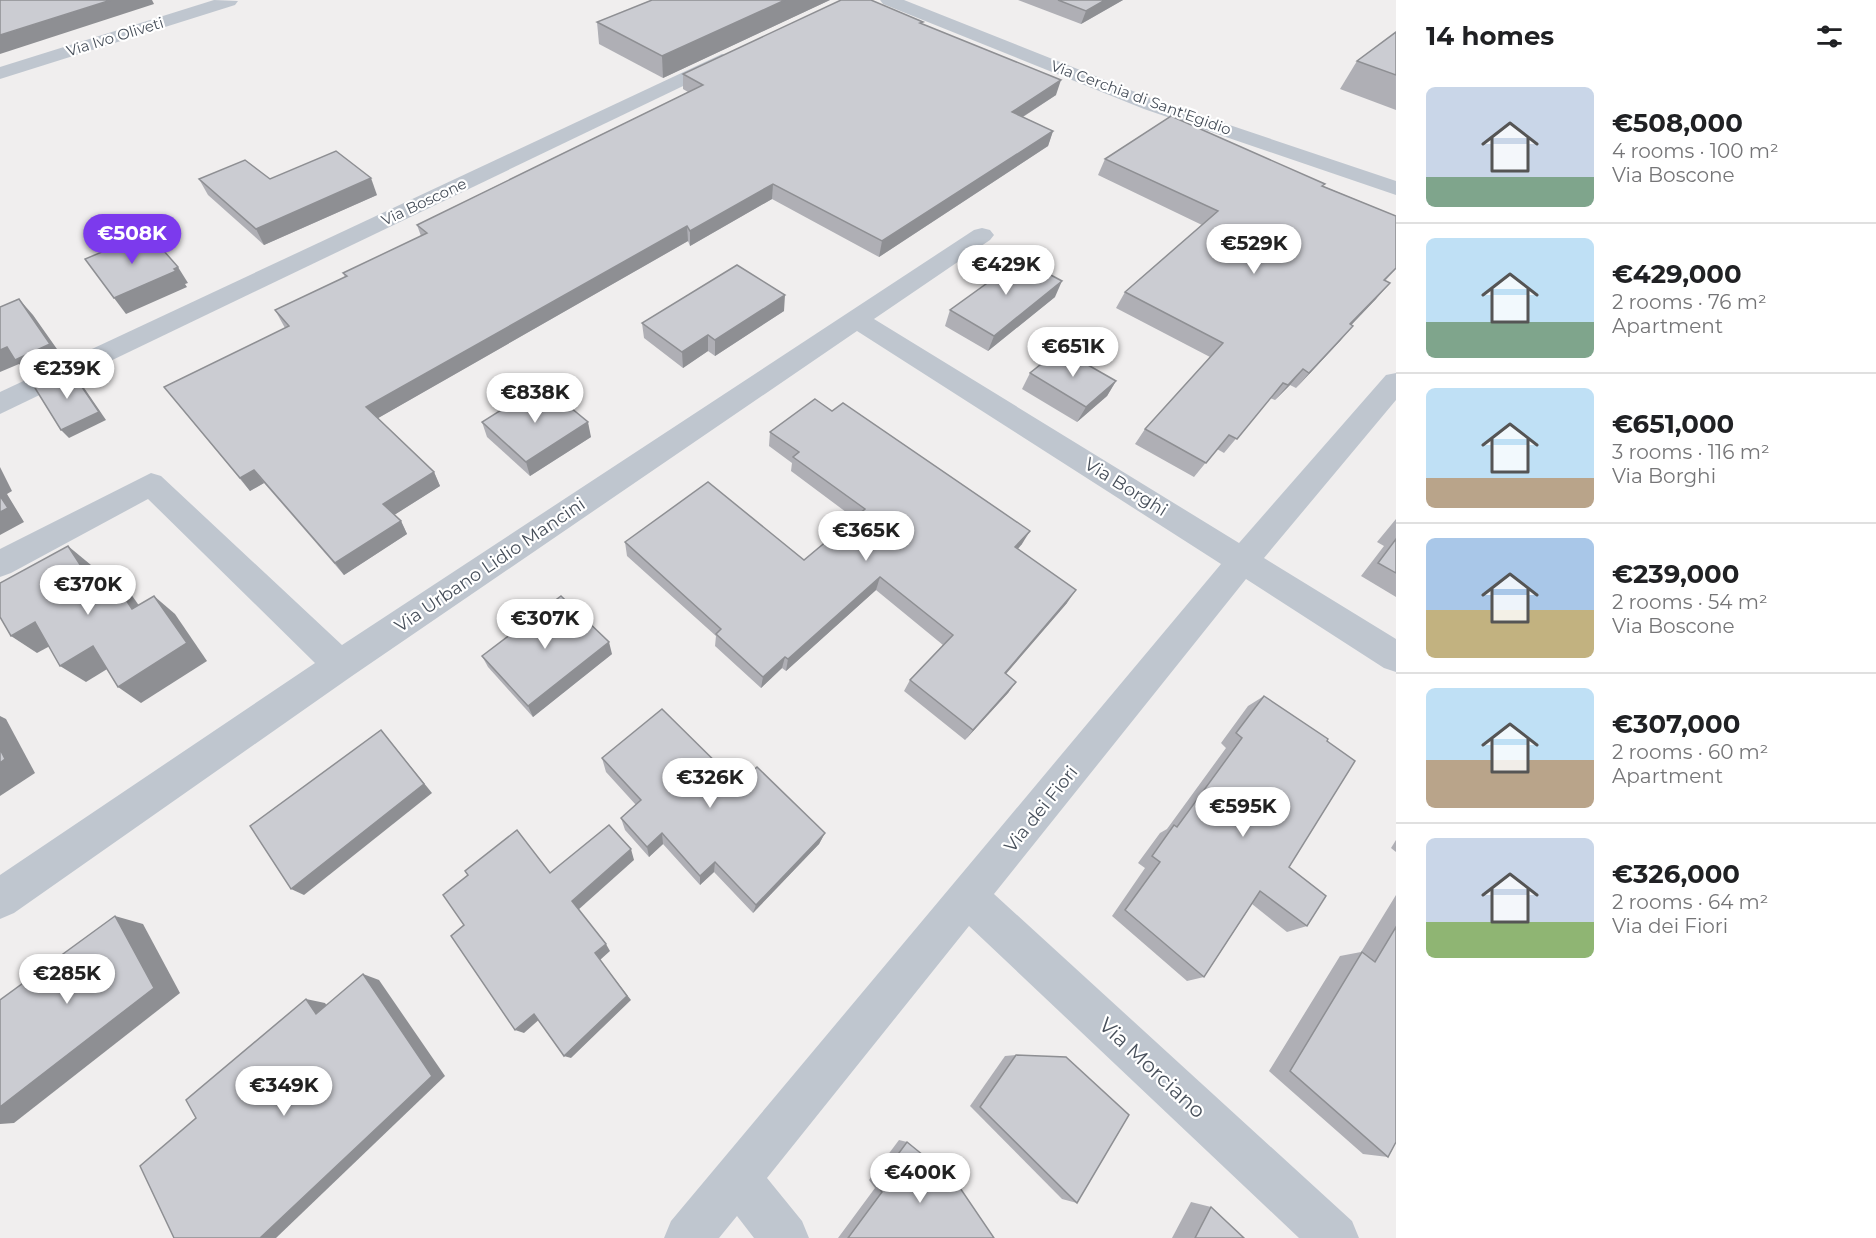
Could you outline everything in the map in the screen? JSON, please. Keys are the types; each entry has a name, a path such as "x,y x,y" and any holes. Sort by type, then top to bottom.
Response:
{"street":[{"name":"Via Cerchia di Sant'Egidio","path":"890,0 1151,105 1396,188"},
{"name":"Via Ivo Oliveti","path":"0,73 228,1"},
{"name":"Via Boscone","path":"0,404 741,51"},
{"name":"Via Urbano Lidio Mancini","path":"0,899 340,665 982,235"},
{"name":"Via Borghi","path":"856,319 1396,657"},
{"name":"Via dei Fiori","path":"688,1238 969,898 1243,560 1396,382"},
{"path":"0,564 151,484 340,665"},
{"name":"Via Morciano","path":"969,898 1335,1238"},
{"path":"737,1179 785,1238"}],"building":[{"path":"0,0 111,0 0,35"},
{"path":"652,0 785,0 662,56 597,22"},
{"path":"841,0 871,0 923,22 920,23 1061,80 1012,112 1053,131 882,241 773,184 690,231 687,226 366,407 434,472 383,504 401,521 335,563 254,470 240,478 164,387 289,326 275,310 347,276 343,273 427,233 417,225 703,85 683,74"},
{"path":"1058,0 1105,0 1086,11"},
{"path":"1396,32 1396,75 1357,61"},
{"path":"1171,116 1325,184 1322,186 1396,216 1396,268 1384,280 1390,283 1350,324 1353,326 1309,373 1303,369 1288,385 1283,383 1237,439 1229,435 1206,463 1145,429 1223,343 1125,292 1218,211 1105,159"},
{"path":"336,151 371,178 256,229 199,179 245,160 270,179"},
{"path":"148,233 178,267 174,269 176,271 114,298 85,259"},
{"path":"1017,257 1062,281 994,336 950,310 990,281 987,279"},
{"path":"737,265 785,295 715,340 708,335 682,352 642,323"},
{"path":"19,299 50,344 15,360 7,347 0,350 0,307"},
{"path":"1060,349 1116,381 1086,407 1030,373"},
{"path":"71,371 99,412 61,430 35,388"},
{"path":"548,389 588,422 526,462 482,422 517,400 523,404"},
{"path":"815,399 832,411 843,403 1030,531 1015,547 1076,590 1005,673 1016,682 973,730 910,680 953,635 880,577 788,659 785,657 763,677 716,634 721,629 625,542 708,482 804,560 865,509 793,457 799,452 770,432"},
{"path":"0,496 8,508 0,512"},
{"path":"1396,539 1396,573 1378,563"},
{"path":"68,546 88,577 105,568 132,609 154,596 187,643 118,687 93,646 60,666 35,622 11,636 0,617 0,583"},
{"path":"561,596 609,642 528,706 482,656"},
{"path":"1264,696 1328,739 1327,741 1355,761 1289,867 1326,896 1307,926 1260,891 1204,977 1125,910 1160,862 1152,856 1174,825 1177,827 1242,738 1236,733"},
{"path":"662,709 738,784 757,767 825,833 756,905 715,862 700,876 662,833 647,847 621,818 641,800 602,758"},
{"path":"381,730 424,784 291,889 250,826"},
{"path":"0,749 5,759 0,763"},
{"path":"609,825 631,849 572,901 606,944 595,953 627,996 564,1056 534,1014 515,1030 451,936 464,925 443,895 468,875 465,871 517,830 550,873"},
{"path":"115,916 154,988 0,1107 0,1000"},
{"path":"1396,927 1396,1142 1388,1157 1290,1071 1362,952 1375,962"},
{"path":"363,974 432,1076 260,1238 174,1238 140,1166 196,1118 186,1100 306,999 316,1014"},
{"path":"1016,1055 1066,1057 1129,1115 1077,1203 980,1107"},
{"path":"907,1142 956,1182 994,1238 848,1238 882,1192 876,1184"},
{"path":"1211,1207 1244,1238 1195,1238"}]}
